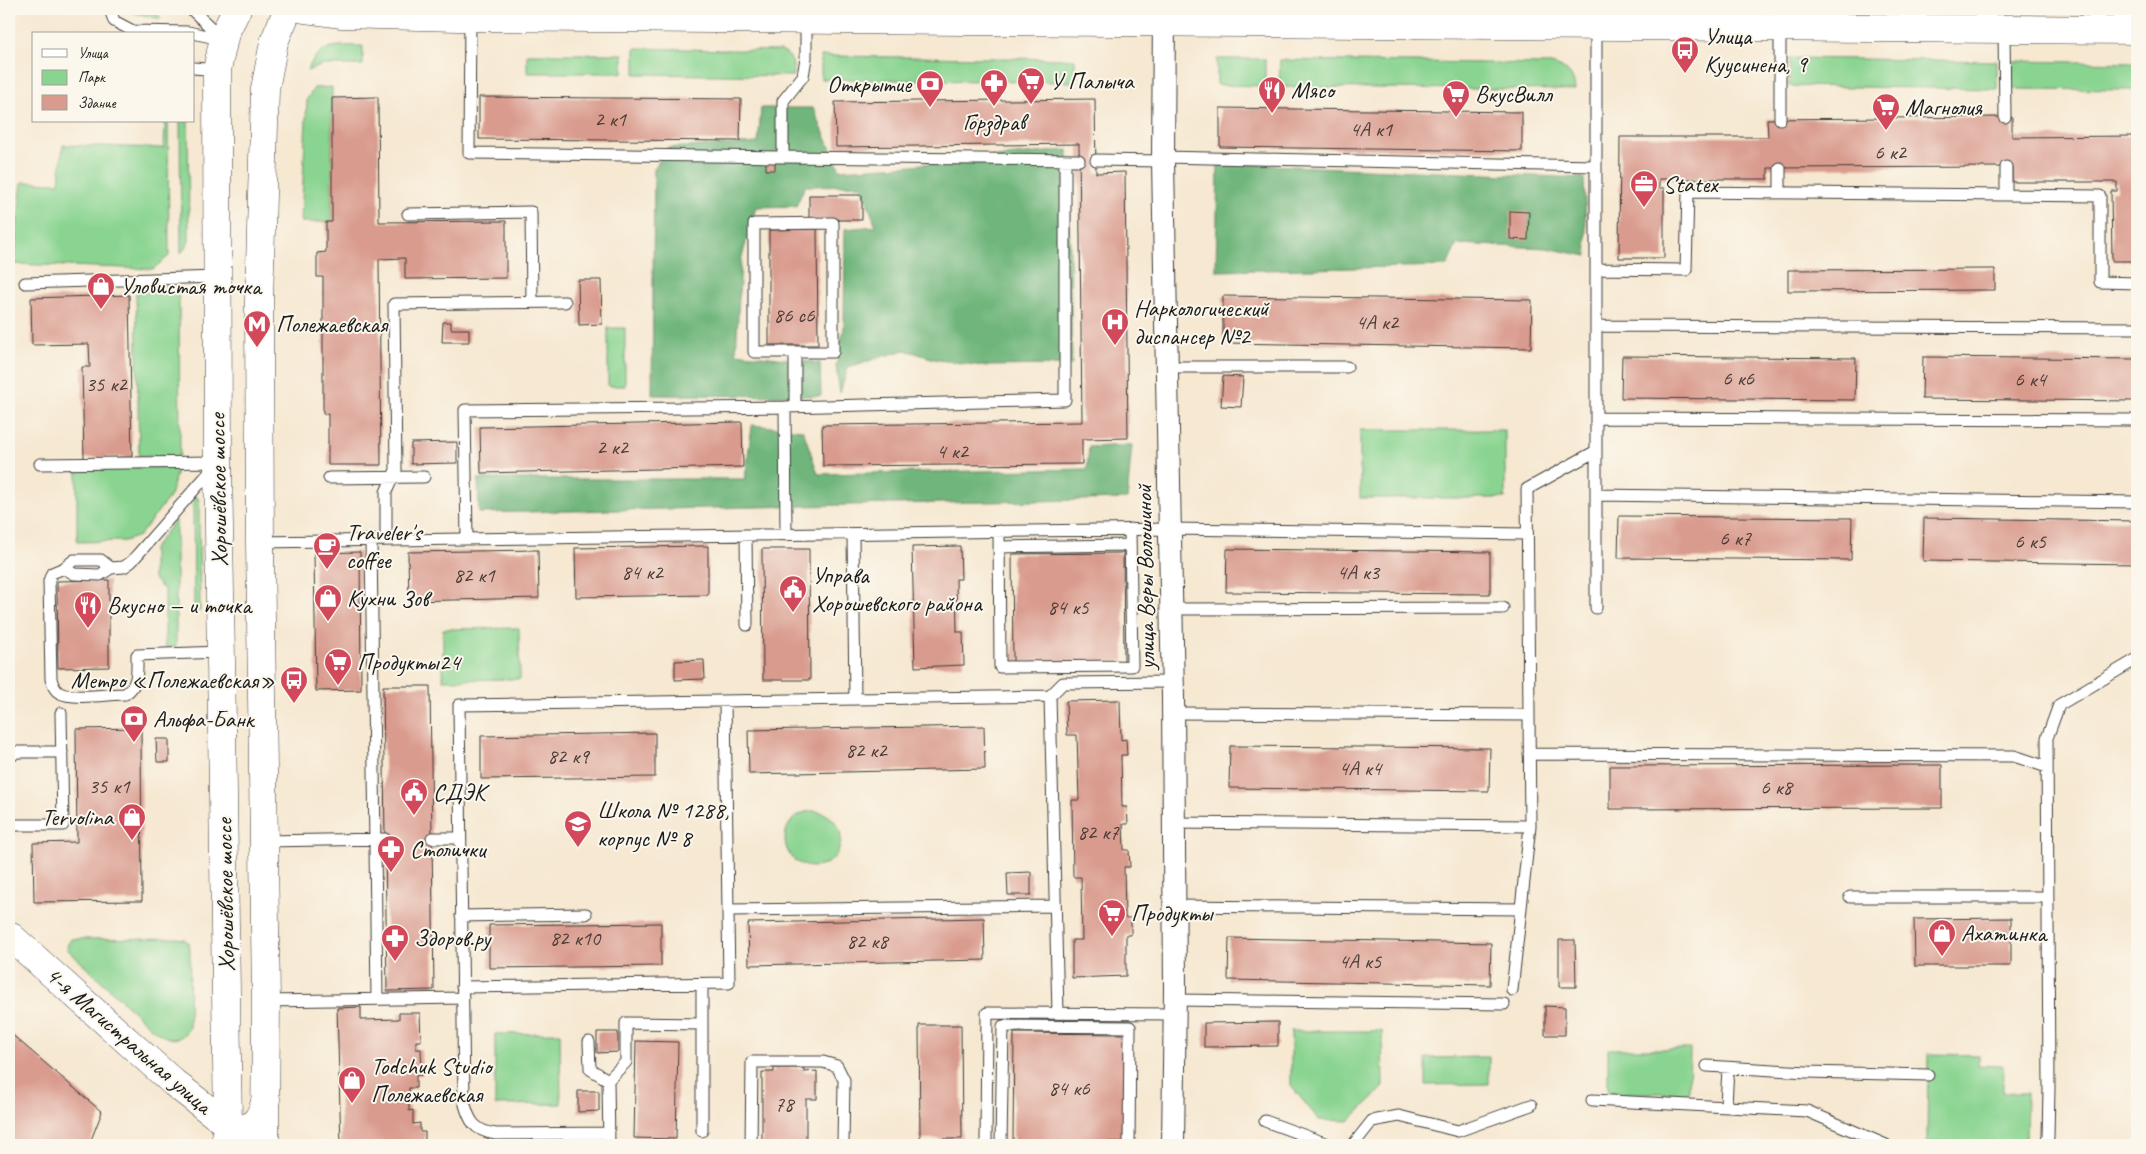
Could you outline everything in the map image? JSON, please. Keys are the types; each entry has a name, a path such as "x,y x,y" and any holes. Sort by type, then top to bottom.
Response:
{"main road":[{"name":"Хорошёвское шоссе","path":"265,1145 266,1001 259,301 266,81 274,42 288,9"},
{"path":"304,9 340,14 470,17 806,20 919,15 1164,16 1596,26 1646,18 1780,28 2004,28 2128,23"},
{"name":"Хорошёвское шоссе","path":"222,38 216,277 221,652 231,1138"},
{"name":"4-я Магистральная улица","path":"9,935 174,1083 231,1138"},
{"name":"Хорошёвское шоссе","path":"231,1138 237,1128 248,1127 256,1123 263,1113 266,1099"}],"street":[{"name":"улица Веры Волошиной","path":"1164,16 1163,159 1173,682 1174,1145"}],"lane":[{"path":"110,9 114,22 133,31 188,32"},
{"path":"192,9 222,38"},
{"path":"470,17 469,154 1080,160"},
{"path":"783,156 783,100 803,76 806,58 806,20"},
{"path":"1596,26 1596,608"},
{"path":"1780,28 1780,119"},
{"path":"2004,28 2005,117"},
{"path":"195,33 222,38"},
{"path":"1096,160 1163,159 1596,166"},
{"path":"467,539 465,410 790,407 1065,400 1065,160"},
{"path":"2006,167 2006,196"},
{"path":"1780,168 1780,193"},
{"path":"1596,269 1686,270 1688,192 2100,196 2100,282 2137,283"},
{"path":"408,214 531,212 532,302"},
{"path":"833,223 834,352 795,352 754,352 754,224 833,223"},
{"path":"25,283 216,277"},
{"path":"386,540 386,492 396,470 394,304 565,302"},
{"path":"1596,326 2137,328"},
{"path":"786,534 790,407 795,352"},
{"path":"1166,367 1347,366"},
{"path":"1596,418 2137,420"},
{"path":"1512,990 1530,826 1527,489 1596,451"},
{"path":"40,464 218,462"},
{"path":"218,462 131,562 124,567 111,568 101,560 74,560 64,568 52,573 50,581 51,679 58,692 72,695 125,694 132,689 136,682 137,656 221,652"},
{"path":"329,478 424,477"},
{"path":"1596,495 2137,502"},
{"path":"260,542 1170,529 1528,534"},
{"path":"999,531 1000,667 1132,666 1130,530"},
{"path":"853,534 855,699"},
{"path":"746,535 747,625"},
{"path":"371,540 380,839 377,999"},
{"path":"999,547 1130,545"},
{"path":"1172,609 1503,608"},
{"path":"2045,1145 2048,1137 2049,1088 2047,738 2058,705 2137,658"},
{"path":"609,1133 484,1133 474,1125 467,1114 464,1100 459,705 1050,696 1063,683 1173,682"},
{"path":"1050,696 1058,1013"},
{"path":"266,1001 377,999 462,993 729,983 725,701"},
{"path":"1172,713 1529,714"},
{"path":"10,825 63,825 61,714"},
{"path":"9,758 16,752 62,752"},
{"path":"1529,754 2014,756 2047,768"},
{"path":"1174,823 1530,826"},
{"path":"432,838 460,838"},
{"path":"264,841 380,839"},
{"path":"1850,897 2047,898"},
{"path":"728,910 1055,906"},
{"path":"1174,906 1521,909"},
{"path":"461,916 586,914"},
{"path":"702,984 702,1131"},
{"path":"986,1145 987,1013 1130,1014 1175,1007 1504,1004"},
{"path":"1129,1145 1130,1014"},
{"path":"609,1145 608,1080 626,1062 626,1023 702,1024"},
{"path":"1001,1145 1003,1026 1130,1027"},
{"path":"589,1042 590,1068 608,1080"},
{"path":"751,1145 752,1062 823,1062 837,1066 844,1080 843,1145"},
{"path":"1708,1066 1807,1072 1928,1075"},
{"path":"1726,1106 1728,1068"},
{"path":"1592,1100 1806,1110 1886,1145"},
{"path":"1353,1145 1372,1121 1399,1116 1458,1130 1531,1105"},
{"path":"1265,1121 1330,1145"}],"green space":[{"path":"129,9 155,9 161,19 134,13"},
{"path":"337,46 363,46 363,65 323,65 307,71 317,55 323,50"},
{"path":"635,48 781,51 788,55 792,61 793,76 635,74"},
{"path":"527,54 623,54 623,73 527,73"},
{"path":"821,56 1075,59 1075,82 821,79"},
{"path":"1790,58 1997,61 1997,89 1789,86"},
{"path":"1217,59 1265,59 1265,86 1217,85"},
{"path":"1280,60 1551,64 1568,72 1573,80 1575,90 1279,87"},
{"path":"2013,61 2137,63 2137,90 2012,89"},
{"path":"332,87 332,222 301,222 307,99 314,88"},
{"path":"761,108 813,108 840,170 1068,150 1072,365 983,366 938,360 905,350 848,367 840,393 836,367 844,328 845,229 876,226 861,185 805,186 796,206 756,207 741,260 736,353 820,363 821,396 652,395 654,169 667,148 758,143"},
{"path":"165,122 168,122 169,256 153,269 13,264 22,182 59,183 63,145 164,148"},
{"path":"180,122 188,122 189,240 181,253"},
{"path":"1218,163 1584,178 1587,256 1546,248 1457,244 1447,266 1216,271"},
{"path":"162,284 173,288 179,298 180,456 139,456 136,293 146,285"},
{"path":"608,328 625,328 625,386 608,386"},
{"path":"752,425 803,430 818,474 1087,469 1089,447 1132,445 1127,499 479,513 478,479 745,479"},
{"path":"1360,430 1505,430 1505,498 1360,498"},
{"path":"178,467 170,496 139,536 125,541 77,542 77,468"},
{"path":"195,496 199,499 200,611 194,611 193,497"},
{"path":"176,519 176,647 165,647 165,591 153,578 153,549"},
{"path":"519,628 520,679 443,680 443,629"},
{"path":"813,811 824,813 833,819 839,828 841,839 839,850 833,859 824,865 813,867 802,865 793,859 787,850 785,839 787,828 793,819 802,813"},
{"path":"71,939 184,939 189,943 190,950 189,1028 185,1034 176,1039 161,1035 151,1028 67,949"},
{"path":"1291,1031 1382,1031 1383,1088 1349,1121 1319,1120 1291,1086"},
{"path":"560,1033 561,1104 495,1105 495,1034"},
{"path":"1608,1049 1690,1049 1689,1093 1608,1093"},
{"path":"1928,1054 1978,1055 1978,1065 2003,1066 2003,1093 2027,1093 2026,1143 1927,1142"},
{"path":"1489,1057 1489,1084 1426,1085 1426,1058"}],"building":[{"path":"378,97 379,222 506,221 506,278 405,279 405,258 379,259 381,465 328,465 328,414 323,414 323,277 317,277 317,253 326,252 326,222 332,222 332,98"},
{"path":"479,97 741,99 740,141 479,139"},
{"path":"1095,99 1096,173 1125,172 1128,438 1082,439 1082,464 823,466 822,425 1082,422 1079,144 836,147 835,102"},
{"path":"1220,108 1522,112 1522,151 1220,147"},
{"path":"2012,117 2012,137 2137,136 2137,261 2112,261 2111,191 2117,191 2117,182 2012,182 2012,167 1768,168 1768,179 1659,179 1659,188 1664,188 1664,258 1619,258 1620,137 1768,137 1767,119"},
{"path":"766,162 775,162 775,170 766,170"},
{"path":"809,195 862,195 862,220 809,220"},
{"path":"1510,211 1529,212 1528,240 1510,239"},
{"path":"817,229 818,345 769,345 769,230"},
{"path":"1995,269 1995,290 1788,291 1788,270"},
{"path":"578,280 601,280 602,324 579,325"},
{"path":"129,295 132,457 84,458 82,367 90,367 89,344 32,345 31,298"},
{"path":"1223,296 1532,300 1531,348 1223,343"},
{"path":"443,322 451,322 451,329 469,329 469,342 442,342"},
{"path":"1622,356 1856,358 1855,400 1621,398"},
{"path":"1923,357 2137,359 2137,401 1922,399"},
{"path":"1223,376 1243,377 1241,407 1221,406"},
{"path":"742,422 743,467 481,473 480,427"},
{"path":"457,442 457,463 411,464 411,443"},
{"path":"1619,516 1852,518 1851,560 1618,558"},
{"path":"1924,518 2137,521 2137,564 1923,561"},
{"path":"708,546 708,595 576,597 575,548"},
{"path":"960,546 961,579 956,579 957,632 963,632 964,665 915,667 912,547"},
{"path":"762,549 809,549 810,680 763,680"},
{"path":"1227,549 1490,552 1490,594 1226,592"},
{"path":"538,550 539,598 409,601 408,552"},
{"path":"360,552 361,690 316,691 314,553"},
{"path":"1123,553 1124,661 1013,662 1012,554"},
{"path":"109,580 109,667 58,668 57,581"},
{"path":"704,660 705,679 675,680 675,661"},
{"path":"383,686 430,686 434,990 387,991"},
{"path":"1120,700 1121,740 1126,739 1127,755 1121,755 1122,807 1127,807 1128,824 1123,824 1124,850 1129,850 1130,867 1124,867 1125,918 1131,918 1131,935 1126,935 1126,976 1072,978 1072,940 1082,940 1081,877 1073,877 1072,800 1079,800 1077,735 1067,735 1066,701"},
{"path":"984,726 985,769 749,774 748,730"},
{"path":"141,728 142,901 34,902 33,843 77,842 76,729"},
{"path":"655,733 655,777 481,779 481,736"},
{"path":"156,739 169,739 169,762 157,762"},
{"path":"1230,746 1490,748 1489,791 1229,788"},
{"path":"1942,765 1942,808 1610,809 1610,766"},
{"path":"1031,872 1031,895 1008,895 1007,873"},
{"path":"984,918 985,960 749,965 748,923"},
{"path":"2011,918 2011,966 1915,966 1914,919"},
{"path":"661,923 661,966 489,968 489,925"},
{"path":"1229,938 1491,943 1490,985 1228,980"},
{"path":"1559,940 1575,940 1576,987 1559,987"},
{"path":"1545,1006 1565,1007 1565,1035 1545,1035"},
{"path":"361,1007 361,1020 399,1019 399,1013 420,1013 421,1041 416,1041 416,1049 421,1049 422,1075 416,1075 416,1088 409,1088 409,1111 413,1110 413,1124 420,1123 420,1132 425,1132 425,1145 341,1145 337,1008"},
{"path":"1278,1022 1278,1046 1204,1047 1204,1023"},
{"path":"919,1025 961,1025 962,1139 920,1139"},
{"path":"9,1032 102,1112 89,1145 9,1145"},
{"path":"597,1032 618,1032 618,1052 597,1053"},
{"path":"1014,1033 1125,1034 1124,1142 1013,1141"},
{"path":"636,1041 678,1042 676,1139 634,1138"},
{"path":"774,1068 804,1068 804,1072 817,1071 817,1099 806,1099 806,1145 762,1145 762,1072 774,1072"},
{"path":"578,1091 599,1091 599,1111 578,1112"}],"place":[{"name":"Улица Куусинена, 9","path":"1685,74"},
{"name":"У Палыча","path":"1031,105"},
{"name":"Горздрав","path":"994,107"},
{"name":"Открытие","path":"930,108"},
{"name":"Мясо","path":"1272,114"},
{"name":"ВкусВилл","path":"1456,118"},
{"name":"Магнолия","path":"1886,131"},
{"name":"Statex","path":"1644,208"},
{"name":"Уловистая точка","path":"101,310"},
{"name":"Наркологический диспансер №2","path":"1115,346"},
{"name":"Полежаевская","path":"257,348"},
{"name":"Traveler's coffee","path":"327,570"},
{"name":"Управа Хорошевского района","path":"793,613"},
{"name":"Кухни Зов","path":"328,622"},
{"name":"Вкусно — и точка","path":"88,629"},
{"name":"Продукты24","path":"338,686"},
{"name":"Метро «Полежаевская»","path":"294,704"},
{"name":"Альфа-Банк","path":"134,743"},
{"name":"СДЭК","path":"414,816"},
{"name":"Tervolina","path":"132,841"},
{"name":"Школа № 1288, корпус № 8","path":"578,848"},
{"name":"Столички","path":"391,873"},
{"name":"Продукты","path":"1112,937"},
{"name":"Ахатинка","path":"1942,957"},
{"name":"Здоров.ру","path":"395,962"},
{"name":"Todchuk Studio Полежаевская","path":"352,1104"}]}
